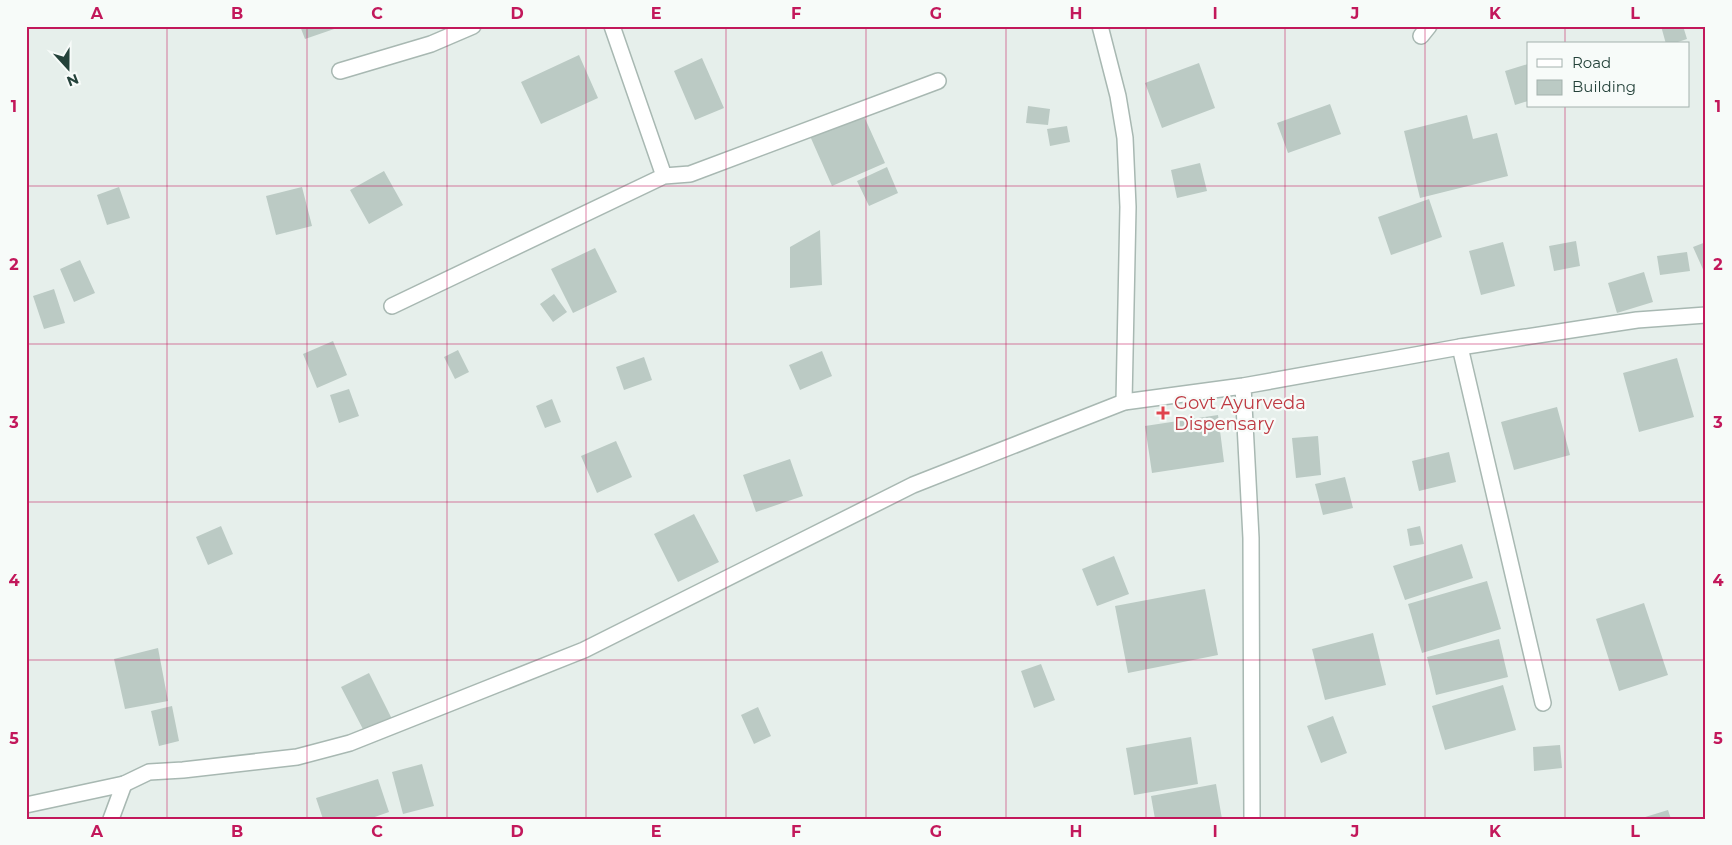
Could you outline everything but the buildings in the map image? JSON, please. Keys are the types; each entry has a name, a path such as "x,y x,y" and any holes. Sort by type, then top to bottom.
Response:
{"street":[{"path":"340,71 432,44 473,26"},
{"path":"612,26 664,176"},
{"path":"1100,26 1118,96 1124,138 1128,207 1124,402"},
{"path":"392,306 664,176 690,174 938,81"},
{"path":"26,805 124,784 149,772 297,757 350,743 584,650 913,485 1124,402 1243,386 1460,347 1637,320 1706,315"},
{"path":"1460,347 1543,703"},
{"path":"1243,386 1251,538 1252,819"},
{"path":"111,819 124,784"}],"place":[{"name":"Govt Ayurveda Dispensary","path":"1163,413"}]}
